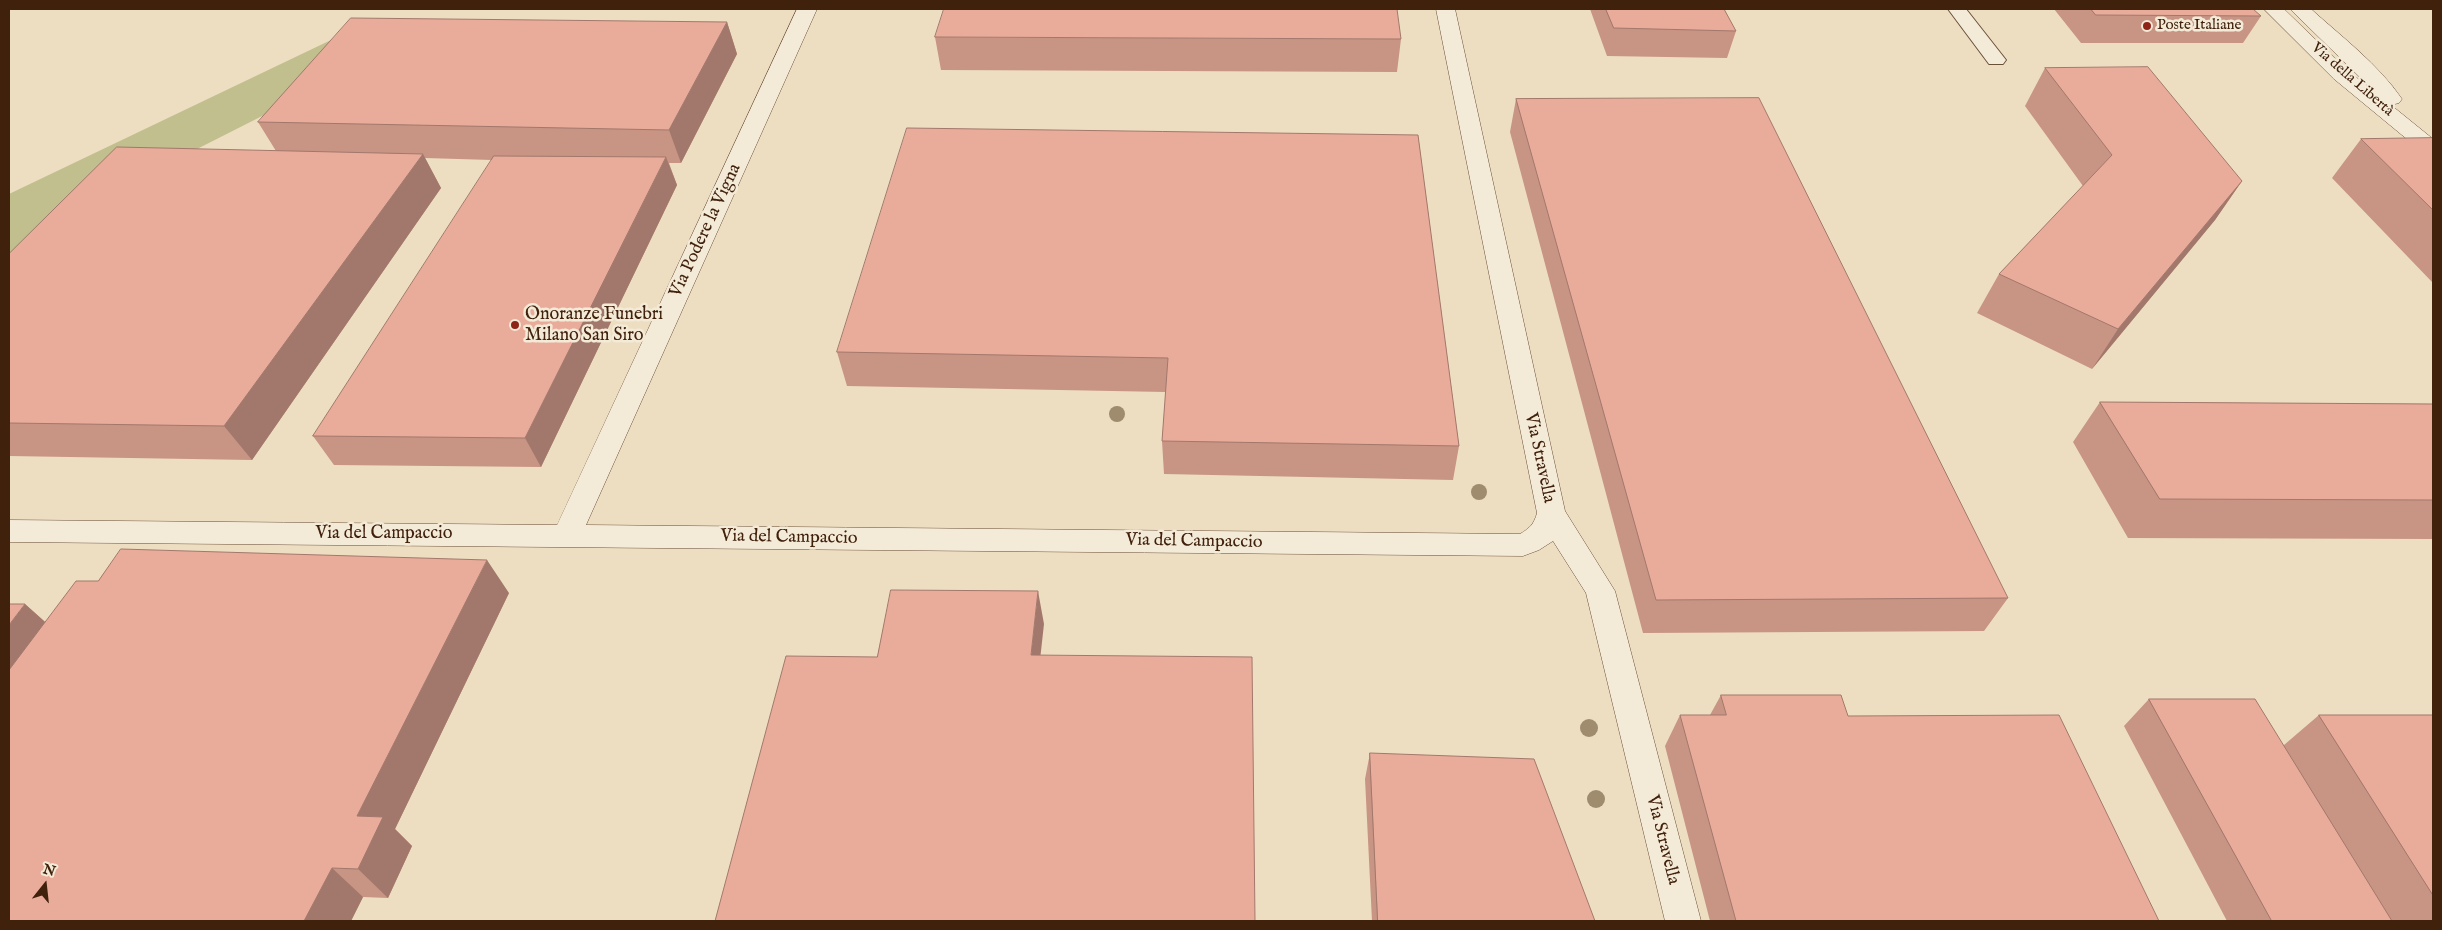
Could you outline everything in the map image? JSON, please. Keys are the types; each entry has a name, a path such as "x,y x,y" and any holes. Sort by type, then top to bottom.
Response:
{"street":[{"name":"Via Podere la Vigna","path":"567,535 807,9"},
{"name":"Via Stravella","path":"1446,9 1551,513 1600,591 1682,921"},
{"name":"Via della Libertà","path":"2273,9 2341,74 2433,149"},
{"name":"Via della Libertà","path":"2300,9 2371,75 2433,145"},
{"name":"Via del Campaccio","path":"9,530 1523,544 1540,538 1549,527 1551,513"}],"lane":[{"path":"1957,9 1996,60"}],"shaded area":[{"path":"377,18 416,38 126,185 9,257 9,194"}],"building":[{"path":"944,9 1397,9 1401,39 935,37"},
{"path":"1606,9 1724,9 1736,31 1614,28"},
{"path":"2091,9 2253,9 2261,16 2096,15"},
{"path":"351,18 727,22 669,130 258,122"},
{"path":"2148,67 2242,181 2118,329 1999,274 2112,155 2045,68"},
{"path":"1759,98 2008,598 1656,600 1516,99"},
{"path":"907,128 1418,135 1459,446 1162,441 1168,358 837,352"},
{"path":"2433,138 2433,210 2361,139"},
{"path":"117,147 423,154 224,426 9,423 9,254"},
{"name":"Onoranze Funebri Milano San Siro","path":"494,156 666,157 525,438 313,436"},
{"path":"2100,402 2433,404 2433,500 2160,499"},
{"path":"121,549 487,560 357,816 383,817 358,869 332,868 304,921 9,921 9,670 76,581 98,581"},
{"path":"891,590 1038,591 1031,655 1252,657 1255,921 715,921 786,656 877,657"},
{"path":"9,604 25,604 9,625"},
{"path":"1721,695 1841,695 1848,716 2059,715 2159,921 1736,921 1680,715 1726,715"},
{"path":"2149,699 2255,699 2392,921 2272,921"},
{"path":"2319,715 2433,715 2433,895"},
{"path":"1370,753 1534,759 1595,921 1378,921"}],"place":[{"name":"Poste Italiane","path":"2147,26"},
{"name":"Onoranze Funebri Milano San Siro","path":"515,325"}]}
